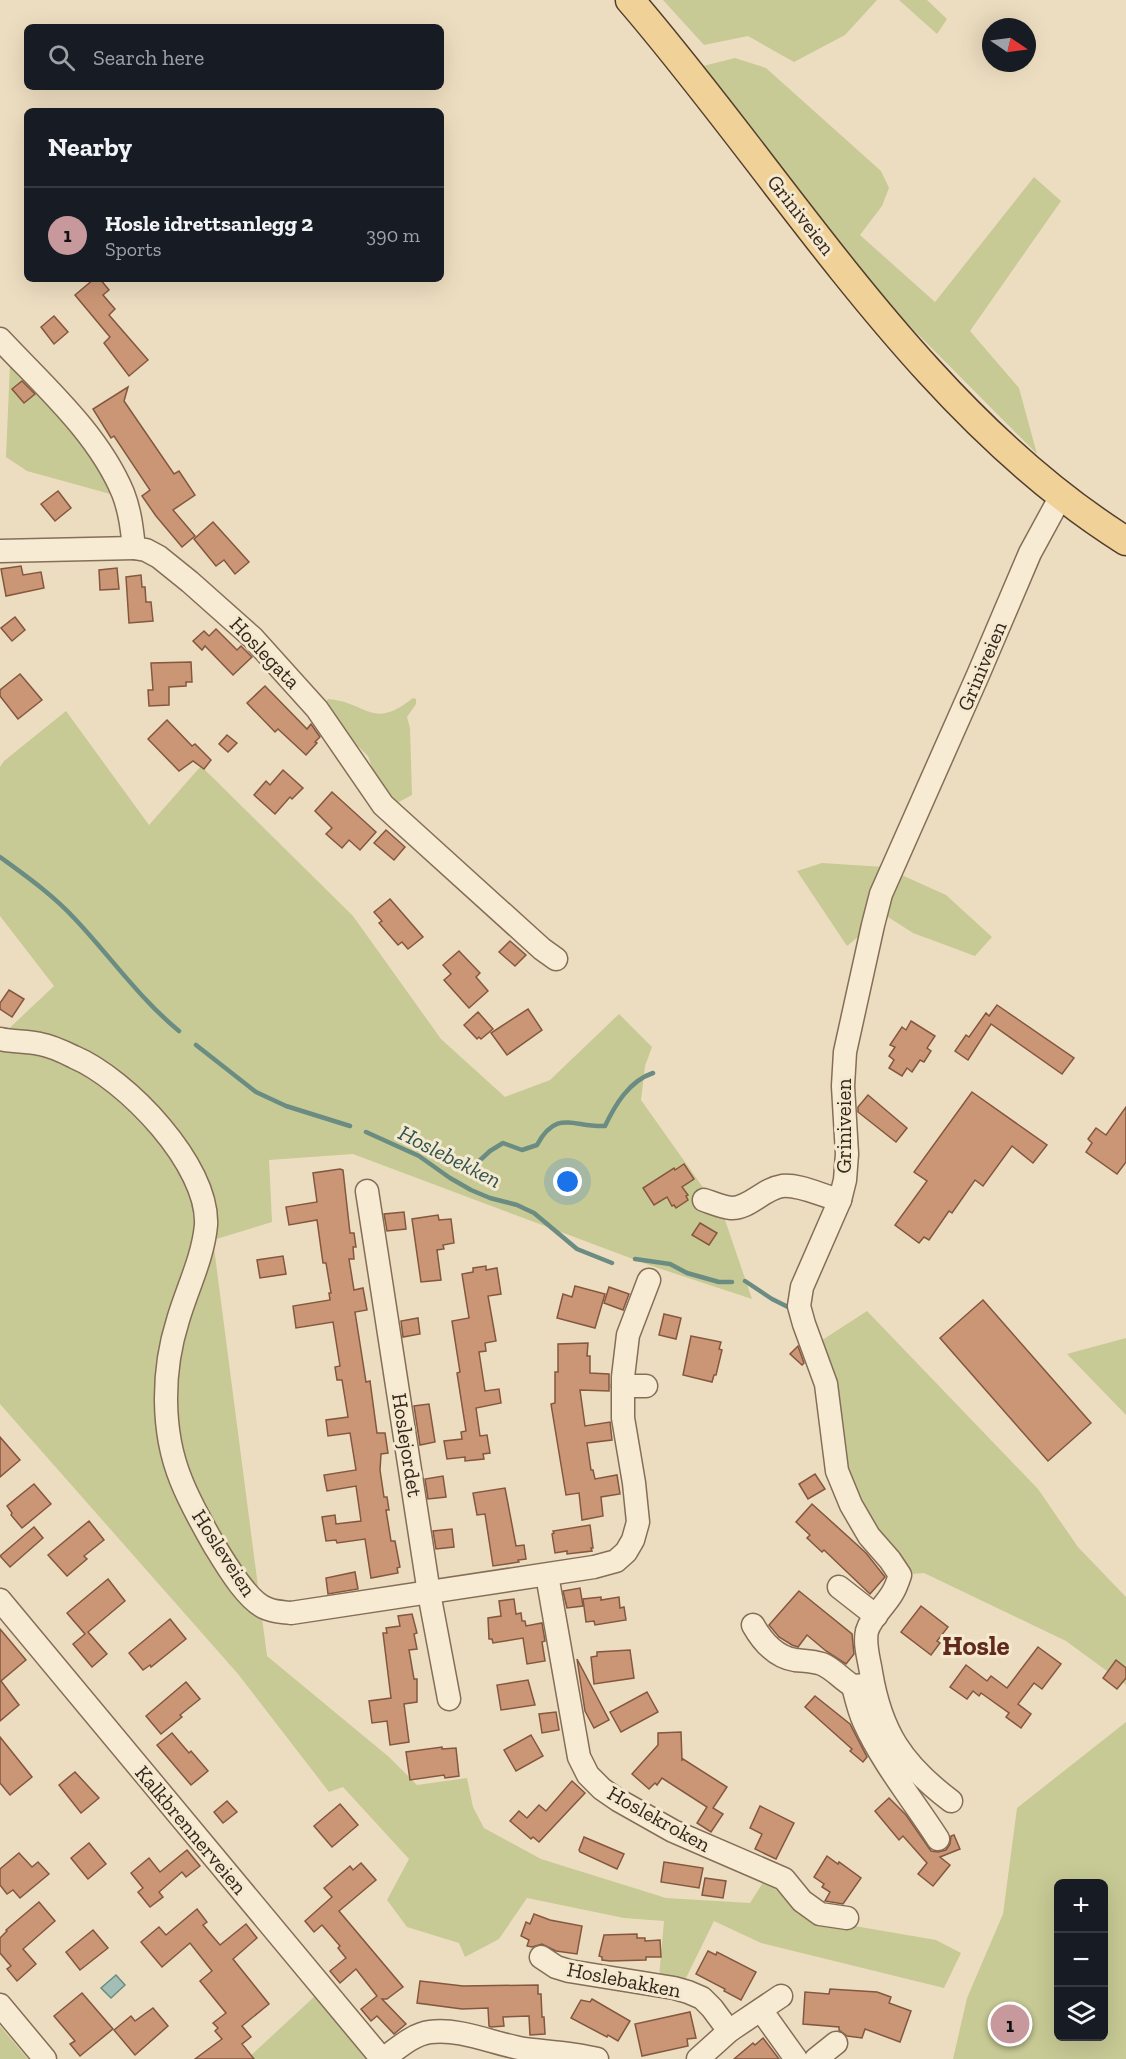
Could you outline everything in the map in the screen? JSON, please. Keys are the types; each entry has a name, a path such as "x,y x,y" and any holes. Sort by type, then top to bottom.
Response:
{"main road":[{"name":"Griniveien","path":"630,0 893,329 958,402 1004,447 1060,496 1126,542"}],"street":[{"path":"0,339 55,396 111,467 129,512 134,548 0,551"},
{"name":"Griniveien","path":"951,1801 926,1782 901,1755 878,1707 863,1685 867,1630 893,1593 900,1575 868,1536 851,1505 837,1471 826,1384 799,1306 802,1287 840,1200 845,1180 847,1154 843,1086 845,1052 881,894 1030,553 1060,496"},
{"name":"Hoslegata","path":"134,548 146,550 159,557 253,638 317,709 383,805 542,949 556,959"},
{"name":"Hosleveien","path":"0,1040 41,1044 76,1058 105,1075 154,1118 173,1142 192,1174 203,1198 206,1223 201,1253 177,1322 169,1358 166,1400 171,1444 180,1478 196,1514 219,1552 255,1602 268,1609 291,1613 547,1575 616,1561 627,1552 638,1522 623,1418 623,1386 628,1335 649,1280"},
{"path":"704,1200 723,1207 736,1208 765,1192 784,1186 840,1200"},
{"name":"Hoslejordet","path":"367,1191 429,1593 449,1699"},
{"path":"623,1386 646,1386"},
{"name":"Hoslekroken","path":"547,1575 579,1757 588,1775 618,1800 673,1831 784,1880 802,1901 820,1914 847,1918"},
{"path":"839,1587 876,1616"},
{"name":"Kalkbrennerveien","path":"0,1600 382,2059"},
{"path":"753,1625 763,1642 781,1655 793,1660 806,1660 824,1665 863,1685 864,1721 890,1770 938,1839"},
{"path":"916,1805 926,1782"},
{"name":"Hoslebakken","path":"541,1957 556,1967 569,1971 674,1988 702,1998 729,2031"},
{"path":"698,2059 729,2031 781,1996"},
{"path":"0,2005 45,2059"},
{"path":"761,2010 796,2059"},
{"path":"382,2059 417,2035 429,2032 451,2032 523,2048 597,2059"},
{"path":"816,2059 836,2043"}],"green space":[{"path":"663,0 877,0 845,35 794,62 748,36 704,45"},
{"path":"899,0 927,0 947,19 937,34"},
{"path":"735,58 766,68 881,171 889,188 882,206 860,235 935,302 1034,177 1061,201 970,331 1019,388 1037,454 872,288 703,66"},
{"path":"10,364 70,418 114,495 27,471 6,457"},
{"path":"413,698 416,699 416,704 407,717 410,728 412,795 397,803 377,782 368,756 332,721 323,706 328,699 341,701 378,714 399,708"},
{"path":"66,711 149,825 201,766 353,916 441,1039 505,1097 550,1080 619,1014 652,1047 645,1066 641,1100 724,1217 752,1299 649,1265 353,1154 269,1160 272,1222 213,1240 267,1656 389,1757 417,1785 467,1778 473,1807 484,1828 541,1859 666,1898 750,1903 764,1881 809,1913 843,1924 936,1940 961,1953 944,1988 761,1943 714,1921 684,1982 659,1977 664,1921 624,1918 527,1898 499,1939 465,1957 459,1943 407,1927 387,1900 409,1859 343,1787 329,1792 238,1674 0,1404 0,1037 54,986 0,916 0,767 4,761"},
{"path":"822,863 884,867 946,895 992,937 975,956 913,933 885,915 847,946 797,871"},
{"path":"867,1311 1038,1489 1078,1547 1126,1597 1126,1685 1066,1641 924,1573 900,1575 851,1505 813,1346"},
{"path":"1126,1338 1126,1415 1067,1354"},
{"path":"1126,1722 1126,2059 953,2059 967,1998 1003,1914 1017,1808"},
{"path":"315,1996 368,2059 247,2059"},
{"path":"0,2026 28,2059 0,2059"}],"water":[{"path":"116,1975 125,1985 111,1998 101,1988"}],"building":[{"path":"90,282 102,282 109,290 103,295 115,309 109,315 148,360 129,376 104,343 110,337 75,295"},
{"path":"54,316 68,332 54,344 41,327"},
{"path":"22,381 35,394 24,403 12,389"},
{"path":"128,387 124,401 174,474 179,471 195,495 173,510 195,536 182,547 142,496 150,490 114,436 111,438 93,409"},
{"path":"58,491 71,508 55,521 41,504"},
{"path":"213,522 249,562 235,574 224,560 216,566 194,539"},
{"path":"21,566 23,575 41,572 44,588 6,596 1,569"},
{"path":"117,568 119,589 100,590 99,570"},
{"path":"141,575 146,602 151,602 153,621 129,623 126,577"},
{"path":"15,617 25,630 12,641 1,628"},
{"path":"216,629 237,650 241,646 252,657 233,675 205,646 202,650 193,641 204,631 209,636"},
{"path":"191,662 192,682 186,682 186,686 169,687 169,705 149,706 148,690 153,690 151,663"},
{"path":"20,674 42,700 18,719 0,696 0,690"},
{"path":"265,686 307,729 311,724 320,737 306,755 278,729 275,732 247,703"},
{"path":"167,720 192,746 195,744 211,760 204,769 193,761 179,771 148,739"},
{"path":"227,735 237,743 228,752 219,744"},
{"path":"283,770 303,788 292,799 290,797 275,814 254,795 266,781 270,785"},
{"path":"332,792 376,832 360,850 349,840 342,848 326,834 332,828 315,811"},
{"path":"386,830 405,847 394,860 374,843"},
{"path":"390,899 423,937 408,949 402,942 398,945 379,923 382,921 374,912"},
{"path":"510,941 526,955 515,966 499,952"},
{"path":"459,951 480,973 476,977 488,991 469,1008 444,980 451,974 443,965"},
{"path":"9,990 24,999 12,1017 0,1009 0,1003"},
{"path":"997,1005 1074,1058 1062,1074 991,1024 968,1060 955,1051 966,1035 969,1037 986,1013 989,1016"},
{"path":"528,1009 542,1030 507,1055 491,1033"},
{"path":"478,1012 493,1029 481,1039 479,1037 477,1039 464,1025"},
{"path":"911,1021 935,1036 927,1048 931,1051 924,1062 920,1060 912,1072 907,1068 902,1076 889,1068 894,1060 889,1056 895,1047 890,1045 902,1027 906,1030"},
{"path":"972,1092 1047,1145 1033,1163 1012,1146 983,1186 975,1180 952,1213 949,1211 929,1240 924,1237 919,1243 895,1225 927,1181 914,1172"},
{"path":"868,1095 907,1128 896,1142 858,1112 858,1107"},
{"path":"1126,1107 1126,1162 1117,1174 1086,1152 1092,1143 1088,1139 1096,1128 1106,1135"},
{"path":"684,1164 694,1179 682,1187 688,1195 686,1196 688,1200 676,1208 672,1206 667,1197 654,1205 643,1188"},
{"path":"343,1170 350,1233 354,1233 356,1247 353,1247 354,1259 349,1259 354,1290 363,1288 367,1310 355,1312 366,1382 370,1381 377,1433 385,1433 388,1453 381,1454 380,1470 384,1497 387,1497 389,1510 386,1510 391,1541 395,1541 400,1567 397,1568 398,1573 371,1578 365,1539 337,1543 336,1540 326,1541 322,1517 335,1515 336,1524 361,1521 356,1486 327,1491 324,1475 356,1470 350,1433 328,1436 326,1420 348,1417 342,1380 337,1380 335,1367 340,1366 333,1322 296,1328 293,1306 330,1300 329,1293 331,1293 326,1263 323,1263 317,1220 289,1225 286,1207 317,1202 313,1173"},
{"path":"404,1212 406,1229 387,1231 384,1214"},
{"path":"438,1215 439,1220 451,1219 454,1243 443,1245 444,1249 437,1250 441,1280 421,1282 412,1219"},
{"path":"700,1223 717,1233 709,1245 692,1235"},
{"path":"283,1256 286,1274 260,1278 257,1260"},
{"path":"486,1266 486,1270 497,1268 501,1294 488,1296 496,1341 485,1343 486,1351 479,1352 485,1391 499,1389 501,1403 476,1408 480,1436 487,1435 490,1453 483,1454 484,1459 465,1461 465,1457 447,1459 444,1441 462,1439 461,1432 466,1431 452,1321 469,1318 462,1274 473,1272 473,1268"},
{"path":"575,1286 605,1294 595,1328 557,1318 563,1294 572,1297"},
{"path":"609,1287 629,1294 623,1310 604,1303"},
{"path":"983,1300 1091,1423 1048,1461 940,1338"},
{"path":"664,1314 681,1318 676,1339 659,1335"},
{"path":"418,1318 420,1334 403,1337 401,1321"},
{"path":"691,1336 721,1342 719,1349 722,1350 712,1382 683,1375"},
{"path":"588,1343 587,1356 590,1356 590,1373 609,1374 609,1391 580,1390 585,1426 610,1422 612,1440 587,1443 591,1470 593,1470 595,1479 617,1475 620,1494 601,1497 603,1516 582,1520 579,1493 566,1495 551,1404 555,1403 558,1344"},
{"path":"798,1346 804,1363 802,1365 790,1354"},
{"path":"429,1404 435,1442 420,1445 414,1406"},
{"path":"0,1437 20,1460 0,1477"},
{"path":"815,1474 825,1489 808,1499 799,1484"},
{"path":"443,1476 446,1497 428,1499 425,1479"},
{"path":"34,1484 51,1504 22,1528 7,1506"},
{"path":"505,1488 516,1546 524,1545 526,1559 493,1566 485,1514 477,1515 473,1493"},
{"path":"812,1504 866,1553 885,1577 870,1594 824,1550 822,1552 807,1538 810,1535 796,1522"},
{"path":"89,1521 104,1540 84,1556 87,1559 67,1576 48,1555"},
{"path":"590,1525 592,1551 555,1553 553,1531"},
{"path":"34,1527 43,1538 10,1567 0,1556"},
{"path":"452,1529 454,1547 436,1549 433,1531"},
{"path":"355,1572 358,1589 328,1594 326,1578"},
{"path":"108,1579 125,1601 88,1632 107,1654 92,1667 73,1644 85,1634 67,1613"},
{"path":"580,1588 583,1606 567,1608 563,1591"},
{"path":"799,1591 852,1634 854,1654 846,1664 807,1635 798,1647 779,1637 769,1625"},
{"path":"601,1597 601,1600 619,1597 620,1608 624,1607 626,1620 595,1625 594,1621 586,1622 583,1599"},
{"path":"514,1599 516,1614 521,1613 522,1621 525,1621 526,1626 542,1623 545,1661 527,1664 523,1638 493,1643 492,1639 489,1639 488,1618 501,1616 499,1601"},
{"path":"921,1606 948,1627 937,1641 940,1643 931,1655 901,1632"},
{"path":"412,1614 417,1633 414,1634 417,1649 409,1650 414,1679 417,1679 417,1702 404,1704 409,1742 390,1745 387,1721 372,1723 369,1701 391,1698 383,1633 387,1633 386,1628 400,1626 398,1616"},
{"path":"170,1619 186,1639 151,1667 150,1665 143,1670 129,1653"},
{"path":"0,1629 26,1660 1,1681 19,1705 0,1721"},
{"path":"1038,1647 1061,1664 1042,1689 1034,1683 1018,1704 1031,1714 1021,1728 1006,1717 1009,1713 981,1693 979,1696 973,1691 967,1699 950,1687 966,1665 987,1681 991,1676 1007,1688"},
{"path":"630,1650 634,1678 594,1684 591,1657 597,1656 597,1652"},
{"path":"577,1659 609,1720 594,1728 585,1711"},
{"path":"1116,1660 1126,1668 1126,1678 1117,1689 1103,1678"},
{"path":"528,1680 535,1705 501,1710 497,1685"},
{"path":"186,1682 200,1699 161,1734 146,1716"},
{"path":"647,1692 658,1712 621,1732 610,1712"},
{"path":"815,1696 850,1724 867,1757 863,1762 850,1751 852,1749 805,1707"},
{"path":"556,1712 559,1730 542,1733 539,1714"},
{"path":"681,1732 682,1760 727,1787 713,1808 723,1814 711,1832 697,1823 707,1807 662,1778 657,1785 655,1783 649,1789 632,1774 658,1745 658,1733"},
{"path":"172,1733 208,1771 191,1785 157,1745"},
{"path":"531,1735 543,1756 516,1771 504,1750"},
{"path":"0,1737 32,1777 10,1795 0,1783"},
{"path":"442,1747 442,1749 456,1748 459,1776 445,1778 444,1775 410,1780 406,1752"},
{"path":"75,1772 99,1798 81,1813 59,1785"},
{"path":"572,1781 585,1793 539,1842 533,1837 531,1839 510,1821 519,1811 527,1818 539,1805 546,1811"},
{"path":"889,1798 906,1815 931,1851 946,1850 951,1836 954,1835 960,1849 940,1857 950,1865 933,1886 918,1874 927,1863 903,1836 899,1840 875,1811"},
{"path":"227,1801 237,1812 223,1823 214,1812"},
{"path":"340,1804 358,1825 332,1847 314,1826"},
{"path":"760,1806 794,1823 776,1859 755,1849 762,1834 750,1828"},
{"path":"584,1837 624,1854 617,1869 580,1852"},
{"path":"89,1843 106,1864 88,1879 71,1858"},
{"path":"187,1850 200,1866 186,1877 182,1872 159,1892 163,1897 150,1907 138,1892 143,1888 131,1873 149,1858 160,1872"},
{"path":"19,1853 32,1867 38,1862 49,1874 20,1898 13,1890 7,1894 0,1885 0,1869"},
{"path":"827,1856 861,1878 843,1904 825,1901 830,1892 822,1887 824,1884 814,1877"},
{"path":"664,1862 703,1868 699,1888 661,1882"},
{"path":"361,1863 376,1880 339,1911 403,1987 387,1999 382,1999 406,2024 394,2034 377,2016 371,2021 361,2009 377,1996 356,1969 340,1983 330,1971 346,1958 338,1948 340,1946 322,1925 314,1932 305,1921 332,1897 324,1888 350,1866 353,1870"},
{"path":"705,1878 726,1881 723,1898 702,1895"},
{"path":"39,1902 55,1921 23,1949 36,1964 17,1981 7,1969 11,1966 0,1953 0,1938 6,1930"},
{"path":"197,1909 207,1922 203,1925 220,1945 246,1924 257,1938 233,1959 269,2004 242,2026 251,2037 242,2044 254,2059 195,2059 222,2039 215,2031 218,2028 213,2023 226,2013 200,1981 212,1971 190,1943 162,1967 141,1942 159,1927 166,1935"},
{"path":"534,1914 550,1920 582,1926 577,1954 556,1951 542,1944 527,1946 529,1940 521,1936 526,1922 530,1924"},
{"path":"93,1930 108,1948 80,1970 66,1952"},
{"path":"637,1934 637,1938 645,1938 645,1941 660,1940 661,1957 646,1957 646,1960 610,1961 602,1960 599,1956 604,1935"},
{"path":"708,1951 716,1955 717,1952 756,1972 741,2000 696,1974"},
{"path":"420,1981 463,1986 538,1985 545,2034 530,2035 529,2016 503,2017 504,2026 491,2027 489,2026 488,2008 462,2009 417,2003"},
{"path":"830,1989 877,1992 891,1997 889,2003 911,2011 900,2042 865,2029 862,2038 847,2036 839,2030 839,2027 803,2024 805,1992 829,1994"},
{"path":"82,1993 113,2029 80,2056 70,2044 75,2041 54,2016"},
{"path":"592,1999 630,2021 618,2041 571,2018 581,2000 590,2002"},
{"path":"153,2008 168,2026 135,2055 114,2030 131,2016 135,2021"},
{"path":"690,2012 696,2038 687,2039 688,2046 642,2056 635,2024"},
{"path":"763,2038 779,2059 734,2059 753,2043 755,2045"}],"waterway":[{"name":"Hoslebekken","path":"0,857 67,910 138,991 179,1031"},
{"name":"Hoslebekken","path":"196,1045 256,1092 286,1106 350,1126"},
{"path":"466,1173 490,1151 503,1143 522,1150 537,1145 544,1134 559,1123 605,1126 618,1102 630,1088 653,1073"},
{"name":"Hoslebekken","path":"366,1132 419,1156 471,1190 534,1213 577,1249 612,1263"},
{"name":"Hoslebekken","path":"635,1259 670,1264 687,1273 719,1282 732,1282"},
{"name":"Hoslebekken","path":"745,1281 788,1307"}],"place":[{"name":"Hosle idrettsanlegg 2","path":"1010,2024"}],"district":[{"name":"Hosle","path":"976,1646"}]}
